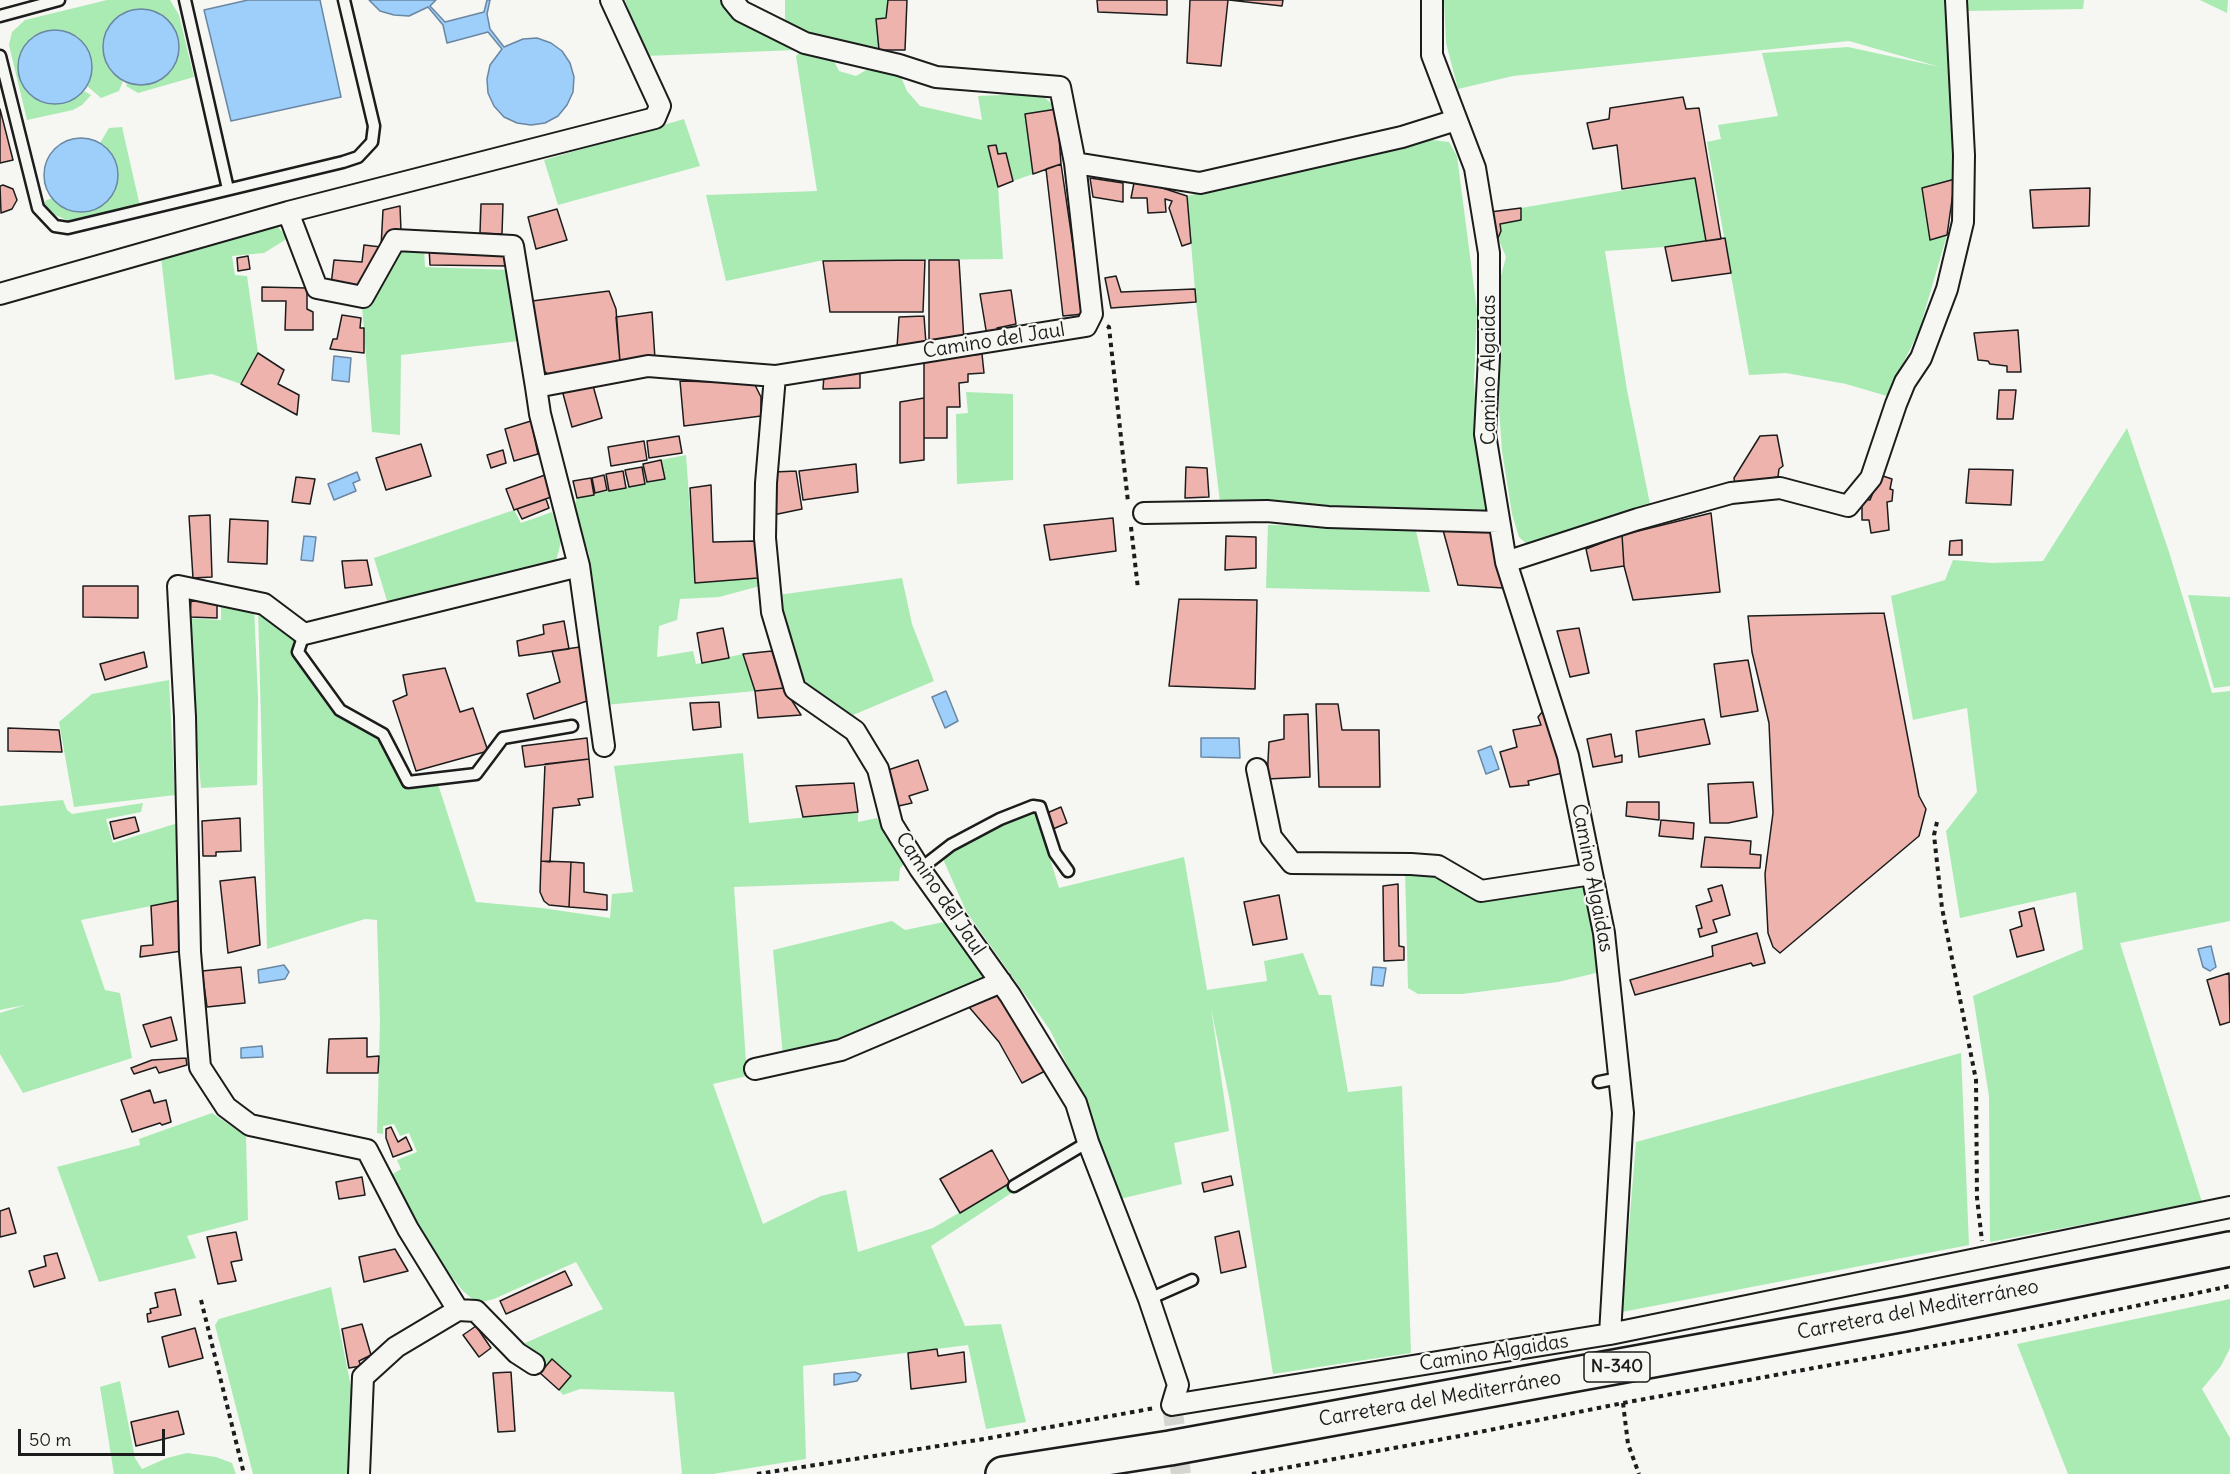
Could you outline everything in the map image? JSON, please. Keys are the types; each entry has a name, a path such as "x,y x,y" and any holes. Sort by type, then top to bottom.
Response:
{"highway":[{"name":"Carretera del Mediterráneo","path":"1003,1474 1170,1448 1870,1320 2230,1249"}],"street":[{"path":"0,294 288,212 655,118 660,106 611,0"},
{"name":"Camino del Jaul","path":"536,387 648,366 775,376 1086,326 1092,314 1075,163 1060,87 936,77 899,65 805,43 741,11 732,0"},
{"name":"Camino Algaidas","path":"1172,1405 1610,1334 1623,1113 1604,933 1568,756 1506,562 1485,434 1489,357 1489,253 1475,168 1432,54 1432,0"},
{"path":"1506,562 1731,492 1780,488 1848,506 1871,478 1896,404 1905,382 1921,358 1947,289 1963,222 1964,155 1956,0"},
{"path":"1075,163 1200,183 1402,137 1456,120"},
{"path":"288,212 317,288 363,297 395,240 513,246 540,414 579,566 604,746"},
{"name":"Camino del Jaul","path":"775,376 766,483 765,538 772,612 795,689 855,731 878,769 892,824 920,869 1001,982 1076,1103 1088,1142 1149,1299 1178,1385 1172,1405"},
{"path":"1134,512 1267,511 1329,517 1499,522"},
{"path":"458,1310 408,1229 367,1150 250,1125 226,1107 200,1067 190,952 178,586 264,604 304,634 579,566"},
{"path":"1257,769 1271,837 1292,863 1438,866 1481,891 1592,874"},
{"path":"755,1069 841,1050 1001,982"},
{"path":"1610,1334 2230,1207"},
{"path":"359,1474 363,1377 396,1347 458,1310 476,1311 518,1353 534,1364"}],"lane":[{"path":"0,16 58,0"},
{"path":"185,0 228,189"},
{"path":"0,56 38,208 55,226 68,228 358,157 372,142 374,126 344,0"},
{"path":"304,634 298,652 340,710 382,734 408,782 477,774 503,738 572,726"},
{"path":"920,869 951,845 1000,819 1033,806 1040,807 1054,853 1068,871"},
{"path":"1599,1082 1619,1078"},
{"path":"1014,1186 1088,1142"},
{"path":"1149,1299 1192,1281"}],"path":[{"path":"1092,314 1109,327 1134,512 1138,589"},
{"path":"1936,822 1934,836 1942,908 1976,1080 1977,1198 1983,1256"},
{"path":"1252,1474 2027,1329 2230,1286"},
{"path":"201,1300 244,1474"},
{"path":"1623,1403 1628,1444 1639,1474"},
{"path":"757,1474 984,1439 1172,1405"}],"green space":[{"path":"107,0 170,0 179,15 194,77 138,93 126,86 128,82 134,84 177,36 171,24 162,15 106,64 113,74 123,81 119,91 101,98 87,86 90,80 74,35 62,30 49,30 37,34 28,42 74,99 84,91 91,95 82,105 73,110 27,120 9,45 12,32 25,20"},
{"path":"625,0 724,0 740,19 797,50 646,56"},
{"path":"785,0 888,0 886,18 876,20 879,50 824,38 785,24"},
{"path":"1444,0 1949,0 1959,178 1922,188 1930,239 1947,235 1919,331 1887,396 1846,384 1786,373 1749,375 1707,142 1721,139 1718,125 1778,116 1762,53 1848,47 1940,67 1849,41 1513,76 1458,89 1446,43"},
{"path":"1964,0 2084,0 2083,9 1965,11"},
{"path":"2200,0 2228,0 2227,13"},
{"path":"801,51 833,59 839,71 856,76 868,69 901,77 907,91 920,106 982,120 978,96 1026,94 1042,95 1057,109 1025,114 1033,174 1013,181 1007,154 998,154 989,146 998,187 1003,259 819,261 726,281 706,195 817,191 796,56"},
{"path":"684,119 700,166 558,205 544,160"},
{"path":"122,127 140,206 71,222 53,214 44,206 45,201 52,198 56,203 118,175 116,162 100,143 109,128"},
{"path":"1424,139 1449,142 1457,156 1477,310 1474,381 1478,449 1487,517 1220,502 1196,302 1187,196"},
{"path":"1695,178 1706,241 1665,247 1605,251 1627,390 1651,509 1528,545 1519,537 1512,514 1502,451 1499,409 1498,287 1506,257 1498,238 1501,231 1500,224 1521,220 1521,208"},
{"path":"278,227 285,235 285,240 264,253 232,256 235,275 247,276 258,353 241,384 212,374 175,380 161,257 262,229"},
{"path":"424,247 425,267 512,270 519,341 401,355 400,435 372,432 362,306 371,303 400,248"},
{"path":"966,392 1013,394 1013,480 957,484 956,414 968,413"},
{"path":"2127,428 2169,552 2212,693 2230,691 2230,921 2120,943 2202,1202 1990,1242 1989,1096 1973,996 2083,949 2076,892 1960,918 1946,831 1977,792 1967,708 1913,720 1891,596 1945,580 1953,560 1992,563 2043,561"},
{"path":"686,455 695,582 758,578 760,586 719,597 680,599 677,620 659,626 657,657 693,651 696,664 743,654 755,691 605,705 589,554 573,509 577,498 665,478 661,460"},
{"path":"514,510 521,523 552,512 561,542 556,561 532,573 388,604 374,558"},
{"path":"1268,525 1367,526 1416,531 1430,592 1266,588"},
{"path":"902,578 912,624 934,681 853,715 809,688 797,674 786,643 778,595"},
{"path":"2188,595 2230,597 2230,686 2214,688"},
{"path":"221,602 254,606 258,698 257,785 201,788 185,618 221,620"},
{"path":"258,607 297,638 293,652 335,714 378,736 407,790 438,784 476,902 542,908 610,918 612,894 633,892 614,766 743,753 749,823 858,812 858,822 877,818 905,863 900,868 899,881 734,887 747,1076 713,1084 763,1224 821,1196 846,1190 858,1252 933,1228 1010,1183 1013,1192 931,1246 965,1326 1001,1324 1026,1422 986,1429 968,1345 803,1366 806,1459 713,1474 682,1474 674,1392 580,1389 563,1395 559,1390 551,1360 546,1366 518,1346 603,1309 576,1262 494,1299 477,1303 463,1291 422,1239 391,1175 401,1169 397,1160 417,1152 409,1133 400,1136 394,1124 383,1126 383,1134 377,1133 380,1022 377,920 365,919 267,949"},
{"path":"169,680 175,795 74,807 59,722 92,694"},
{"path":"63,800 67,810 72,814 143,803 141,812 106,819 113,843 178,823 181,900 81,920 105,990 120,993 132,1058 23,1093 0,1054 0,1013 25,1005 0,1010 0,806"},
{"path":"1036,813 1059,888 1184,857 1207,990 1267,981 1264,961 1303,953 1319,995 1331,995 1348,1092 1402,1086 1411,1353 1273,1374 1231,1107 1211,1008 1229,1131 1174,1143 1182,1184 1120,1199 1077,1085 1050,1030 966,911 943,859 956,848 1010,820"},
{"path":"1405,870 1436,872 1466,891 1581,886 1591,896 1600,972 1558,982 1462,994 1418,994 1408,988"},
{"path":"892,921 905,930 949,921 993,979 843,1042 783,1056 773,950"},
{"path":"1961,1053 1969,1245 1622,1312 1636,1142"},
{"path":"212,1113 246,1136 248,1220 187,1236 196,1258 99,1282 57,1167 140,1145 139,1139"},
{"path":"331,1287 352,1392 355,1450 353,1474 253,1474 215,1325 219,1319"},
{"path":"2230,1299 2230,1348 2221,1366 2202,1389 2230,1438 2230,1474 2068,1474 2017,1344"},
{"path":"120,1381 135,1458 142,1469 167,1458 187,1453 216,1457 232,1463 236,1474 114,1474 100,1387"}],"water":[{"path":"248,0 320,0 341,97 231,121 204,10"},
{"path":"369,0 436,0 430,6 445,22 484,12 487,0 490,0 487,14 490,29 504,47 523,39 537,38 551,43 562,51 570,63 574,77 573,92 567,105 558,116 545,123 531,125 517,123 504,117 494,106 488,93 487,79 490,65 502,49 488,32 447,43 443,25 428,7 409,16 394,15 380,11"},
{"path":"141,9 155,12 168,20 176,33 179,47 176,61 168,74 155,82 141,85 127,82 114,74 106,61 103,47 106,33 114,20 127,12"},
{"path":"55,30 76,36 86,46 92,67 86,88 76,98 55,104 34,98 24,88 18,67 24,46 34,36"},
{"path":"81,138 95,141 107,149 115,161 118,175 115,189 107,201 95,209 81,212 67,209 55,201 47,189 44,175 47,161 55,149 67,141"},
{"path":"334,356 351,358 349,382 332,380"},
{"path":"357,472 360,480 353,483 356,491 334,500 328,484"},
{"path":"304,536 316,537 313,561 301,560"},
{"path":"946,691 958,721 945,728 932,697"},
{"path":"1201,738 1239,738 1240,758 1201,757"},
{"path":"1491,746 1499,769 1486,774 1478,751"},
{"path":"2211,946 2216,967 2210,971 2203,967 2198,949"},
{"path":"284,965 289,972 285,979 259,983 258,970"},
{"path":"1373,967 1386,968 1383,986 1371,985"},
{"path":"262,1046 263,1057 241,1058 241,1048"},
{"path":"855,1372 861,1375 857,1381 834,1385 834,1374"}],"building":[{"path":"888,0 907,0 905,50 879,50 876,19 886,18"},
{"path":"1097,0 1167,0 1167,15 1098,12"},
{"path":"1190,0 1228,0 1221,66 1187,63"},
{"path":"1229,0 1283,0 1282,6"},
{"path":"1683,97 1686,109 1699,108 1721,239 1706,241 1695,178 1622,189 1617,145 1593,149 1587,123 1609,119 1610,108"},
{"path":"0,109 13,160 0,163"},
{"path":"1057,109 1061,164 1033,174 1025,114"},
{"path":"996,145 998,154 1006,153 1013,181 998,187 988,146"},
{"path":"1061,164 1083,314 1063,316 1046,169"},
{"path":"1090,178 1123,183 1123,202 1093,197"},
{"path":"1955,179 1947,235 1930,240 1922,188"},
{"path":"1134,183 1150,184 1187,196 1191,243 1182,246 1169,208 1172,201 1165,199 1166,212 1148,213 1147,198 1131,198"},
{"path":"0,186 13,189 17,200 12,209 1,213"},
{"path":"2090,188 2089,226 2033,228 2030,190"},
{"path":"481,204 503,204 502,234 480,233"},
{"path":"400,206 401,231 381,247 383,210"},
{"path":"1521,208 1521,220 1500,224 1501,231 1498,238 1492,231 1490,212"},
{"path":"557,209 567,240 536,249 528,217"},
{"path":"1725,238 1731,273 1672,281 1665,247"},
{"path":"364,245 381,247 358,291 331,285 334,260 362,262"},
{"path":"429,247 509,251 508,266 430,265"},
{"path":"248,256 250,269 238,271 237,258"},
{"path":"925,260 923,312 830,312 823,261"},
{"path":"929,260 959,260 964,341 929,342"},
{"path":"1116,276 1121,292 1195,289 1196,302 1111,308 1105,278"},
{"path":"262,287 307,288 307,309 313,312 313,330 285,330 286,301 262,301"},
{"path":"1011,290 1016,324 997,328 998,334 987,336 980,294"},
{"path":"609,291 616,309 620,362 548,374 540,368 532,301"},
{"path":"652,312 655,359 620,362 616,317"},
{"path":"342,315 361,318 360,328 364,328 364,353 330,349 333,339 337,339"},
{"path":"924,316 926,344 897,348 899,317"},
{"path":"2018,330 2021,372 2007,372 2007,366 1978,360 1974,333"},
{"path":"258,353 284,370 278,384 299,395 297,415 241,384"},
{"path":"982,354 984,373 968,374 968,382 959,383 960,407 947,407 947,438 924,438 924,361"},
{"path":"860,369 860,388 823,389 824,375"},
{"path":"680,381 754,383 761,397 761,416 684,426"},
{"path":"592,382 602,418 572,427 562,390"},
{"path":"1999,390 2016,390 2013,419 1997,419"},
{"path":"924,398 924,460 900,463 900,402"},
{"path":"531,421 538,454 514,461 505,429"},
{"path":"1777,435 1783,466 1779,469 1778,477 1735,484 1734,478 1760,436"},
{"path":"679,436 682,453 649,458 647,441"},
{"path":"644,441 647,460 611,466 608,447"},
{"path":"421,444 431,476 386,490 376,458"},
{"path":"503,450 506,463 491,468 487,455"},
{"path":"661,460 665,479 647,482 643,464"},
{"path":"856,464 858,492 803,500 799,471"},
{"path":"642,467 645,484 629,487 625,470"},
{"path":"1186,467 1207,468 1209,497 1185,498"},
{"path":"1969,469 2013,470 2011,505 1966,503"},
{"path":"623,471 626,488 609,491 606,474"},
{"path":"796,471 802,509 773,515 774,472"},
{"path":"545,475 554,496 514,510 506,489"},
{"path":"604,475 607,490 595,493 592,478"},
{"path":"1880,475 1892,479 1890,489 1893,490 1892,501 1887,502 1889,530 1871,533 1869,520 1862,520 1862,499 1870,500"},
{"path":"296,477 315,479 310,504 292,502"},
{"path":"591,478 594,495 577,498 573,481"},
{"path":"711,485 713,542 756,541 758,578 695,583 690,488"},
{"path":"546,499 549,508 522,519 517,509"},
{"path":"1711,513 1720,592 1633,600 1624,566 1622,535"},
{"path":"210,515 212,577 193,578 189,516"},
{"path":"1113,518 1116,551 1050,560 1044,525"},
{"path":"230,519 268,521 267,564 228,562"},
{"path":"1443,530 1492,531 1503,588 1458,585"},
{"path":"1622,535 1624,566 1591,571 1586,549"},
{"path":"1226,536 1256,537 1256,568 1225,570"},
{"path":"1962,540 1962,555 1949,555 1950,541"},
{"path":"367,560 372,585 345,588 342,561"},
{"path":"83,586 138,586 138,618 83,617"},
{"path":"1179,599 1257,600 1255,689 1169,686"},
{"path":"191,601 217,602 217,618 190,617"},
{"path":"1884,613 1919,796 1926,809 1919,836 1780,953 1773,947 1768,933 1765,874 1773,813 1769,723 1752,652 1748,616"},
{"path":"564,621 569,649 519,656 517,641 544,634 543,625"},
{"path":"723,628 729,658 702,663 697,633"},
{"path":"1579,628 1589,673 1570,677 1557,631"},
{"path":"580,647 587,701 534,719 527,694 560,682 552,651"},
{"path":"772,651 784,688 755,691 743,654"},
{"path":"144,652 147,667 105,680 100,664"},
{"path":"1748,660 1758,711 1721,717 1714,664"},
{"path":"445,668 460,712 473,708 488,751 416,771 393,701 407,695 403,675"},
{"path":"784,688 801,715 758,718 755,691"},
{"path":"719,702 721,727 693,730 690,703"},
{"path":"1316,704 1338,704 1342,730 1379,730 1380,787 1319,787"},
{"path":"1543,711 1567,772 1528,781 1529,785 1510,787 1500,752 1517,747 1513,730 1541,725 1538,717"},
{"path":"1308,714 1310,777 1267,779 1269,742 1284,739 1284,715"},
{"path":"1704,719 1710,744 1639,757 1636,731"},
{"path":"8,728 59,730 62,752 8,751"},
{"path":"1611,734 1615,757 1622,755 1622,762 1593,767 1587,739"},
{"path":"587,738 589,759 525,767 522,746"},
{"path":"589,759 593,797 578,799 580,805 553,808 550,862 541,861 545,764"},
{"path":"918,760 928,790 909,796 912,803 894,807 885,771"},
{"path":"1753,782 1757,817 1728,823 1710,823 1708,784"},
{"path":"854,783 858,812 803,817 796,786"},
{"path":"1627,802 1659,802 1659,820 1626,816"},
{"path":"1061,807 1067,823 1053,829 1047,813"},
{"path":"135,817 139,831 114,839 110,822"},
{"path":"240,818 241,851 216,852 216,856 203,856 202,821"},
{"path":"1661,820 1694,823 1693,839 1659,836"},
{"path":"1705,837 1751,841 1750,854 1761,855 1760,868 1701,867"},
{"path":"541,861 571,862 569,907 549,905 544,901 540,892"},
{"path":"571,862 584,863 584,892 607,895 607,910 569,907"},
{"path":"255,877 260,945 228,953 220,881"},
{"path":"1398,884 1399,946 1404,947 1404,960 1384,961 1383,886"},
{"path":"1722,885 1730,915 1713,920 1717,932 1700,937 1698,929 1702,928 1696,906 1712,901 1708,889"},
{"path":"1279,895 1287,939 1253,945 1244,902"},
{"path":"181,900 182,951 140,957 141,946 153,945 151,906"},
{"path":"2034,908 2044,950 2017,957 2010,930 2022,926 2019,912"},
{"path":"1757,933 1765,963 1753,966 1751,963 1635,995 1630,980 1713,956 1712,946"},
{"path":"241,967 245,1003 207,1007 202,971"},
{"path":"2229,973 2230,1022 2220,1025 2207,980"},
{"path":"1002,994 1045,1071 1022,1083 999,1042 969,1007"},
{"path":"171,1017 177,1040 151,1047 143,1025"},
{"path":"367,1038 367,1057 379,1056 378,1073 327,1073 329,1039"},
{"path":"186,1058 187,1065 159,1073 156,1067 134,1074 131,1068 152,1060"},
{"path":"150,1090 154,1103 166,1100 171,1122 132,1132 121,1100"},
{"path":"391,1127 398,1142 406,1137 412,1150 393,1157 386,1138 386,1129"},
{"path":"992,1150 1010,1183 960,1213 940,1179"},
{"path":"1231,1176 1233,1185 1204,1192 1202,1183"},
{"path":"362,1177 365,1195 339,1199 336,1182"},
{"path":"9,1208 16,1233 0,1237 0,1211"},
{"path":"1239,1231 1246,1267 1221,1273 1215,1237"},
{"path":"236,1232 242,1260 231,1262 236,1281 218,1284 207,1237"},
{"path":"395,1249 408,1271 364,1282 359,1257"},
{"path":"57,1253 65,1278 34,1287 29,1271 46,1266 44,1256"},
{"path":"565,1271 572,1285 506,1314 500,1301"},
{"path":"175,1289 181,1315 148,1322 147,1314 151,1313 150,1309 158,1307 155,1293"},
{"path":"362,1324 371,1355 359,1361 361,1366 349,1368 342,1329"},
{"path":"476,1326 491,1348 479,1357 463,1335"},
{"path":"195,1328 203,1358 169,1367 162,1337"},
{"path":"937,1349 938,1356 964,1352 966,1382 911,1389 908,1353"},
{"path":"552,1359 571,1376 559,1390 540,1373"},
{"path":"511,1372 515,1431 498,1432 493,1373"},
{"path":"178,1411 184,1434 136,1446 131,1422"}],"tunnel":[{"path":"1172,1405 1181,1474"}]}
